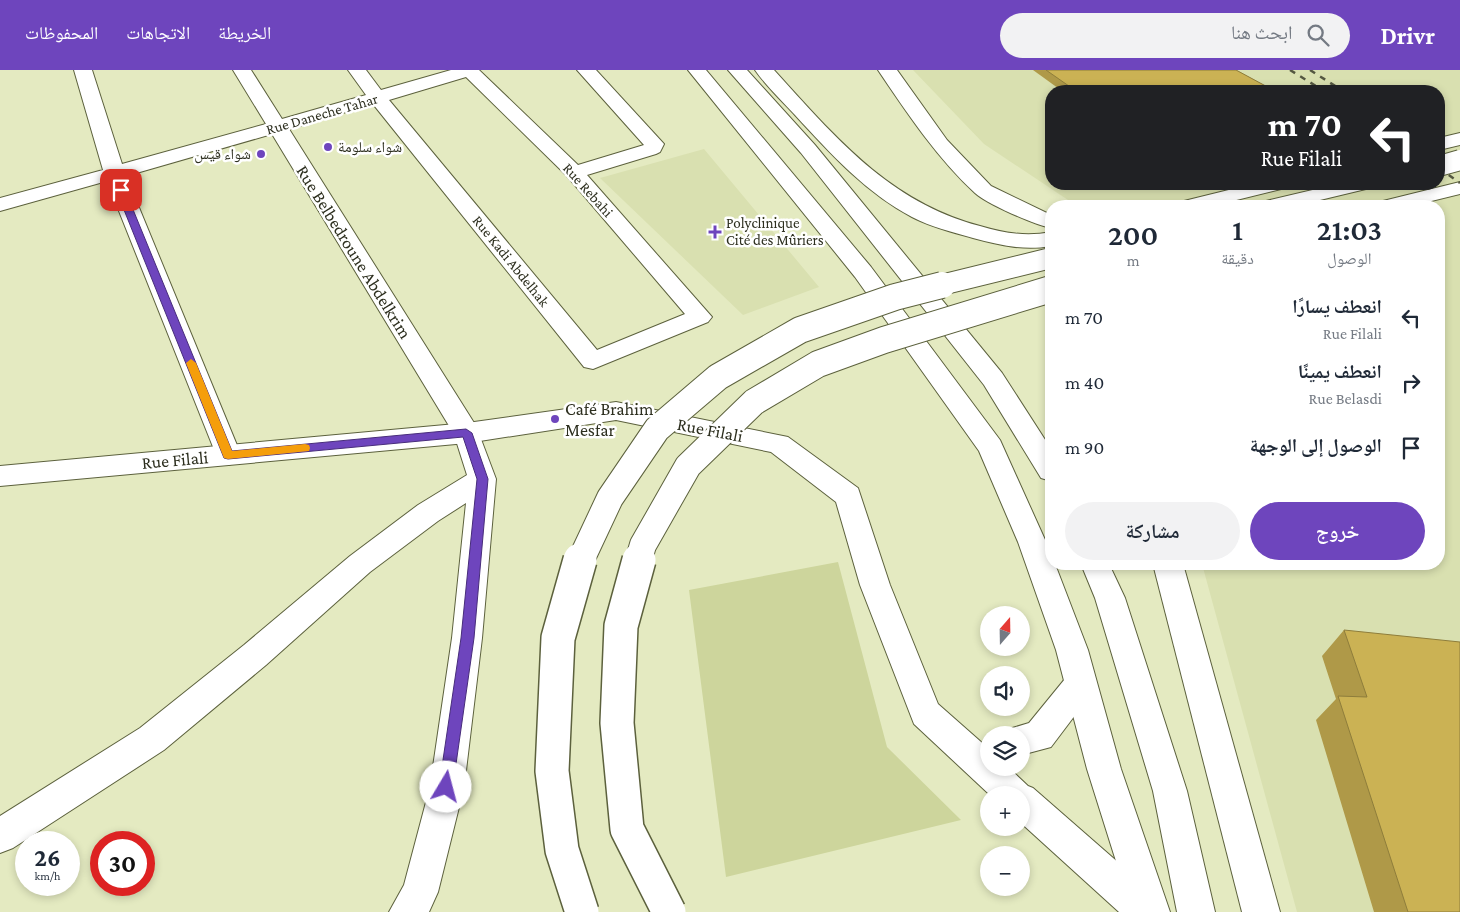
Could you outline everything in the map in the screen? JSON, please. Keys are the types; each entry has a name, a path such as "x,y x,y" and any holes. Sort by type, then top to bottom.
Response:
{"street":[{"path":"83,70 114,172 228,455"},
{"name":"Rue Belbedroune Abdelkrim","path":"242,70 466,433 482,479"},
{"name":"Rue Kadi Abdelhak","path":"357,70 593,361 700,317"},
{"name":"Rue Daneche Tahar","path":"0,205 469,70"},
{"name":"Rue Rebahi","path":"469,70 574,172 700,317"},
{"path":"574,172 649,150 653,148 654,144 586,70"},
{"path":"697,70 863,272 991,447 1032,542 1072,650 1104,769 1151,912"},
{"path":"737,70 808,149 993,379 1045,461"},
{"path":"764,70 813,124 877,184 913,209 959,228 1004,240 1045,241"},
{"path":"887,70 940,144 984,190 1045,220"},
{"path":"1445,142 1460,138"},
{"path":"1445,164 1460,160"},
{"path":"1411,200 1460,188"},
{"path":"1212,200 1253,190"},
{"path":"1295,200 1337,190"},
{"path":"582,912 562,850 552,770 558,638 584,552 610,498 657,429 718,376 800,330 895,297 1045,260"},
{"path":"669,912 628,830 617,723 621,626 643,545 688,466 754,402 818,364 884,340 1045,291"},
{"name":"Rue Filali","path":"0,476 466,433 616,411 779,444 848,496 875,585 926,714 979,749 1009,786"},
{"path":"0,836 152,738 255,655 360,564 428,513 482,479"},
{"path":"408,912 420,892 446,787 468,638 482,479"},
{"path":"1098,570 1110,598 1170,791 1196,912"},
{"path":"1170,570 1258,900"},
{"path":"1030,738 1039,736 1080,684"},
{"path":"1030,808 1147,912"}],"shaded area":[{"path":"913,70 1460,70 1460,912 1297,912 1204,570 1445,570 1445,200 1068,200 1053,190 1445,190 1445,85 1045,85 1045,185 984,144"},
{"name":"Polyclinique Cité des Mûriers","path":"704,149 819,287 743,315 600,178"},
{"path":"838,562 887,747 961,820 726,877 689,590"}],"building":[{"path":"1046,70 1236,70 1264,85 1067,85"},
{"path":"1344,630 1460,642 1460,912 1408,912 1338,696 1367,697"}],"railway":[{"path":"1290,70 1314,85"},
{"path":"1310,70 1334,85"},
{"path":"1445,158 1460,169"},
{"path":"1445,172 1460,183"}],"slow traffic":[{"path":"191,363 228,455 305,448"}],"place":[{"name":"شواء سلومة","path":"328,147"},
{"name":"شواء قيس","path":"261,154"},
{"name":"Polyclinique Cité des Mûriers","path":"715,232"},
{"name":"Café Brahim Mesfar","path":"555,419"}],"route":[{"path":"121,190 228,455 466,433 482,479 468,638 446,787"}]}
